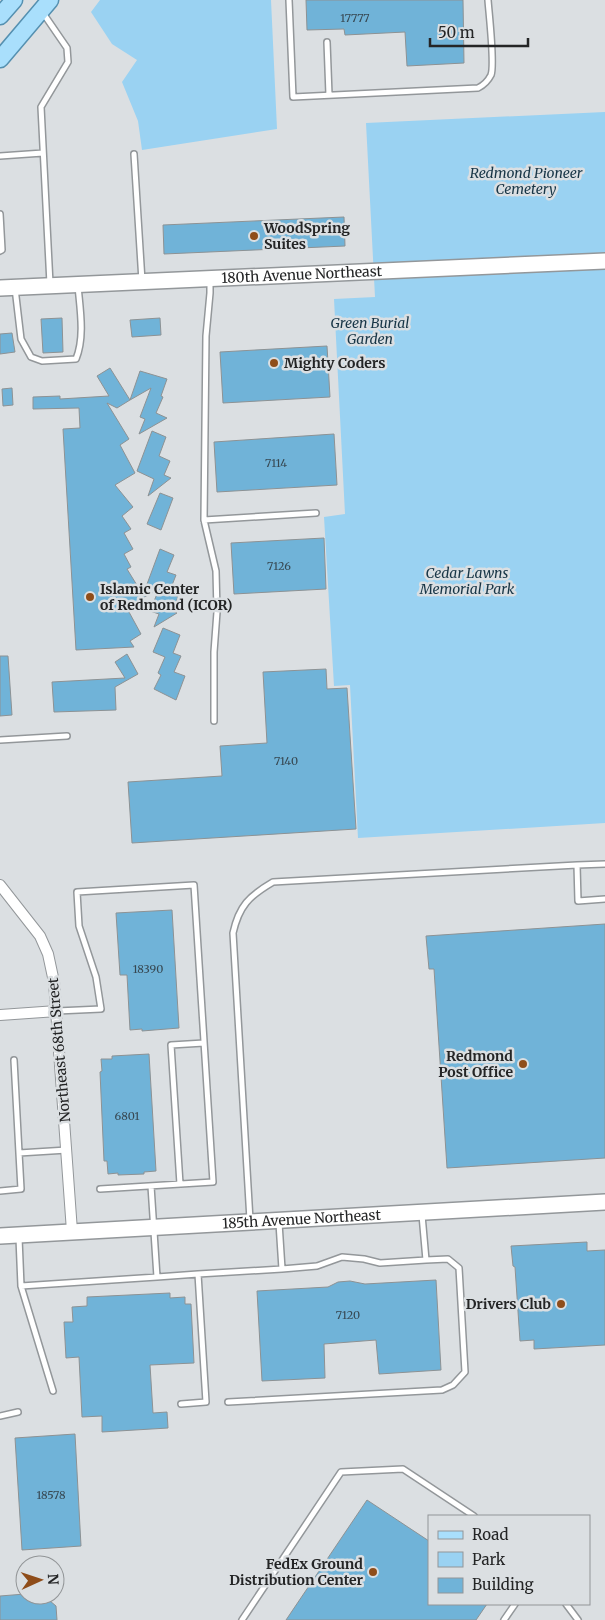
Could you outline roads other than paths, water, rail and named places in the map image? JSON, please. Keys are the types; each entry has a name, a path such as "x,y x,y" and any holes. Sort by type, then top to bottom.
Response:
{"main road":[{"path":"0,16 14,0"},
{"path":"0,59 42,4"}],"street":[{"name":"180th Avenue Northeast","path":"8,288 605,261"},
{"name":"Northeast 68th Street","path":"0,885 40,936 48,954 54,982 72,1231"},
{"path":"0,1015 57,1011"},
{"name":"185th Avenue Northeast","path":"0,1236 605,1202"}],"lane":[{"path":"289,0 293,96 478,88 488,81 492,70 488,0"},
{"path":"42,4 67,48 68,62 41,107 50,286"},
{"path":"327,42 329,95"},
{"path":"0,156 43,153"},
{"path":"134,154 142,281"},
{"path":"0,214 2,250 0,250"},
{"path":"210,278 206,336 204,520 216,571 217,612 214,652 214,721"},
{"path":"8,288 21,340 31,357 42,360 76,359 80,350 78,284"},
{"path":"204,520 316,513"},
{"path":"0,740 66,736"},
{"path":"250,1222 233,933 237,915 248,900 260,889 273,882 605,864"},
{"path":"577,865 578,901 605,900"},
{"path":"57,1011 101,1009 96,977 79,926 77,892 194,885 213,1182 100,1189"},
{"path":"180,1184 171,1045 204,1043"},
{"path":"0,1191 21,1189 14,1060"},
{"path":"20,1153 67,1150"},
{"path":"151,1186 157,1277"},
{"path":"422,1212 426,1260"},
{"path":"278,1220 282,1269"},
{"path":"19,1234 21,1286 54,1391"},
{"path":"21,1286 317,1266 342,1257 364,1258 380,1263 448,1259 459,1268 465,1372 453,1385 442,1390 228,1402"},
{"path":"181,1404 206,1402 198,1274"},
{"path":"0,1416 18,1412"},
{"path":"242,1620 341,1472 403,1469 472,1515"},
{"path":"504,1620 514,1605"},
{"path":"567,1605 578,1620"}],"place":[{"name":"WoodSpring Suites","path":"254,236"},
{"name":"Mighty Coders","path":"274,363"},
{"name":"Islamic Center of Redmond (ICOR)","path":"90,597"},
{"name":"Redmond Post Office","path":"523,1064"},
{"name":"Drivers Club","path":"561,1304"},
{"name":"FedEx Ground Distribution Center","path":"373,1572"}],"park label":[{"name":"Redmond Pioneer Cemetery","path":"526,182"},
{"name":"Green Burial Garden","path":"370,332"},
{"name":"Cedar Lawns Memorial Park","path":"467,582"}]}
